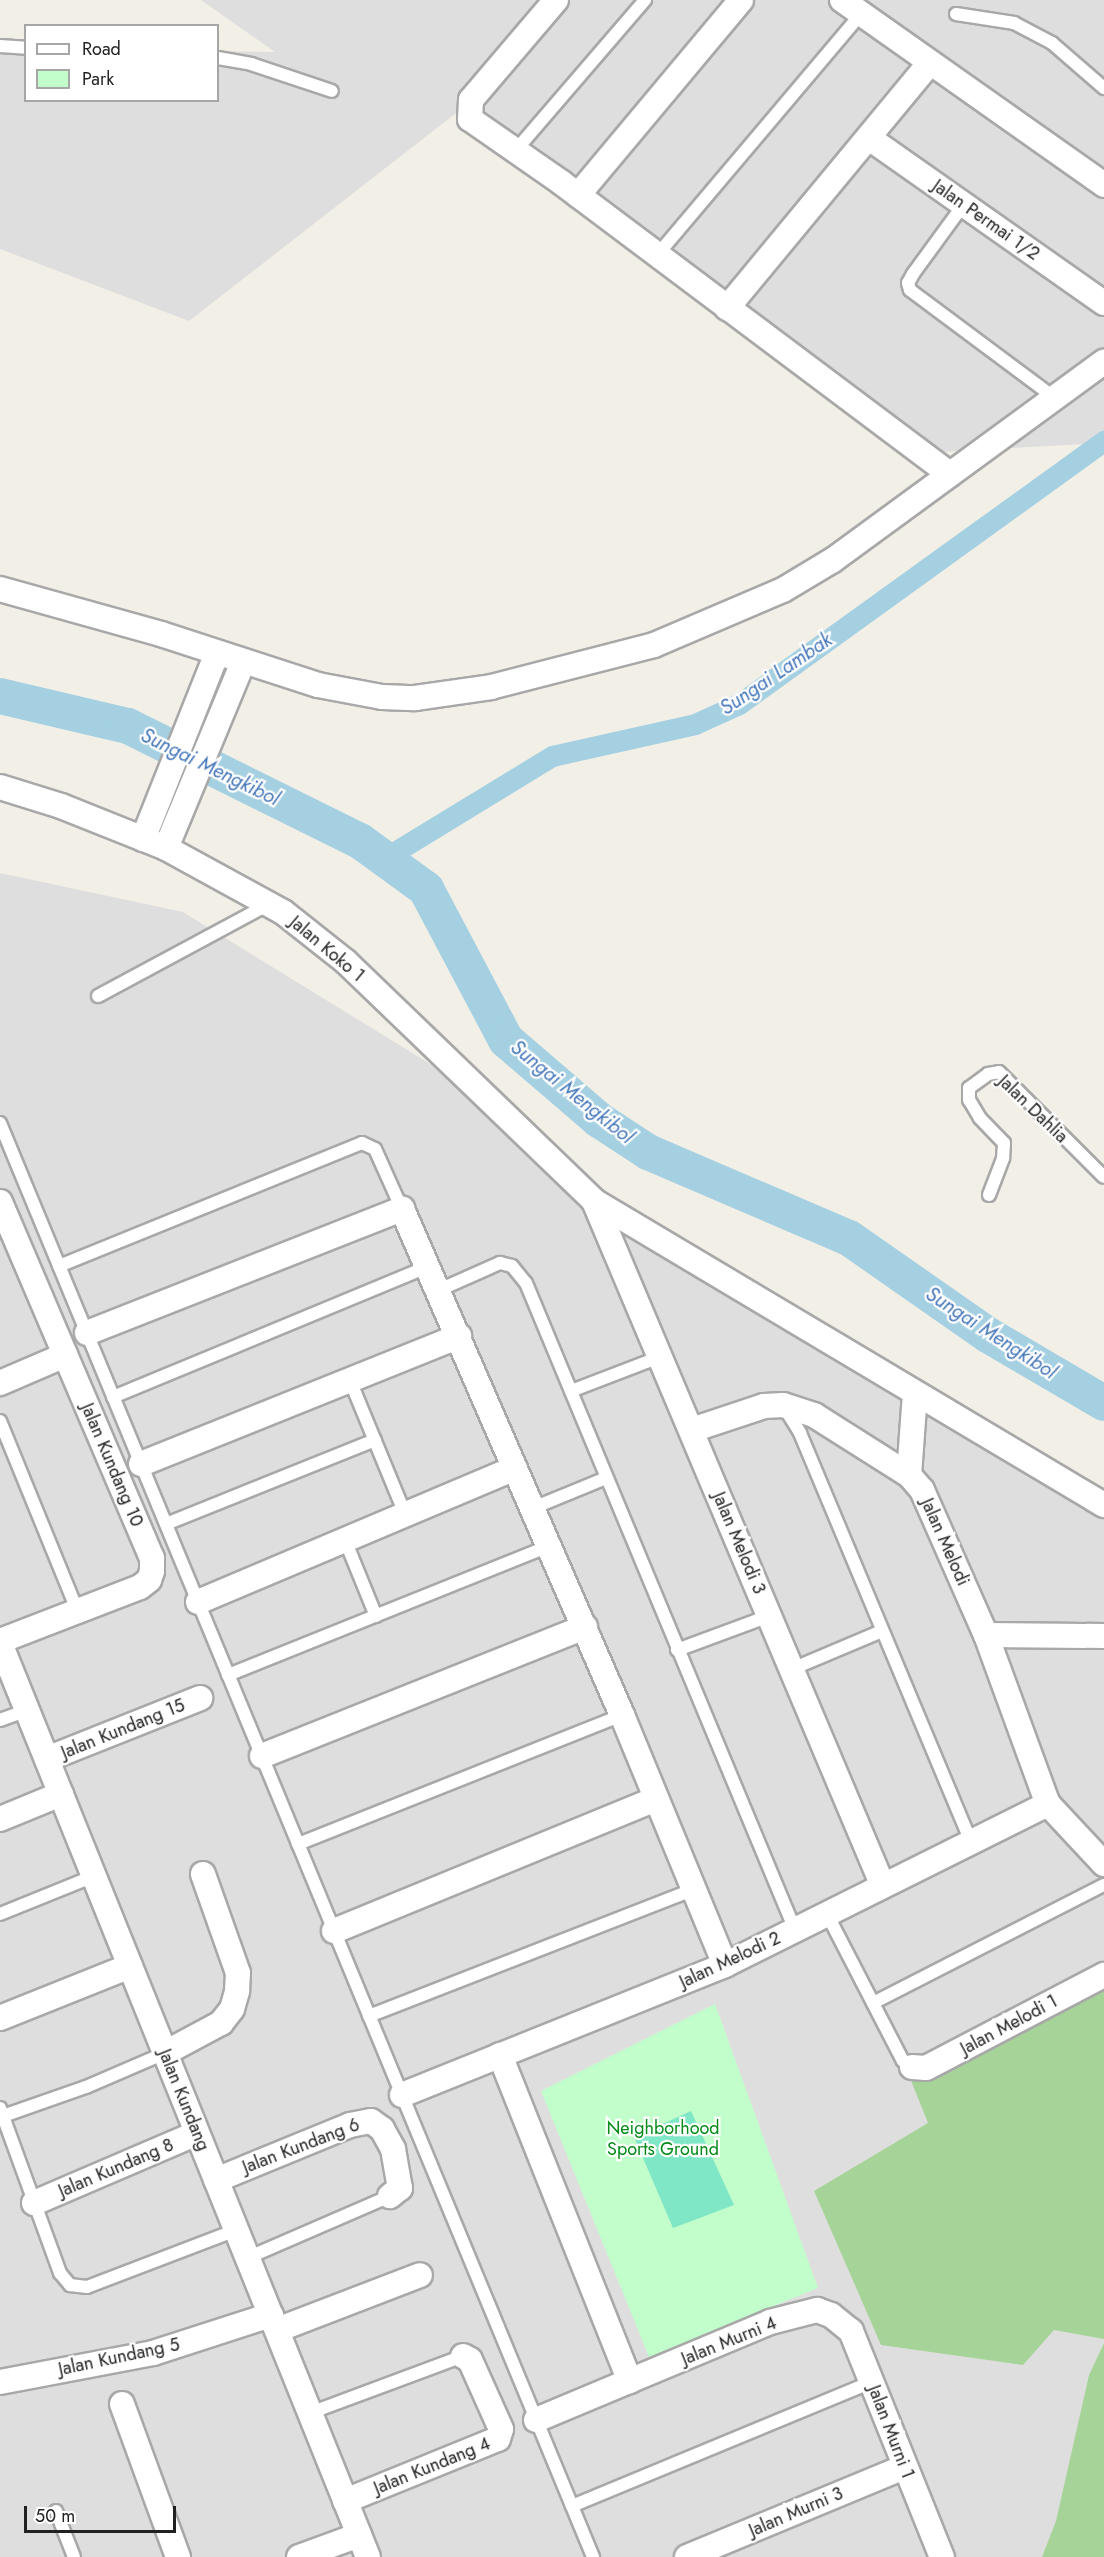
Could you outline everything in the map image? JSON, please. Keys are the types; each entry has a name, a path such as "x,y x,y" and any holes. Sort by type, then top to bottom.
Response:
{"street":[{"path":"556,0 468,105 470,119 658,254 950,474"},
{"path":"578,195 741,0"},
{"path":"842,0 1104,185"},
{"path":"727,308 930,63"},
{"name":"Jalan Permai 1/2","path":"868,138 1104,303"},
{"path":"0,589 318,685 382,697 415,698 491,687 621,656 783,590 833,560 950,474 1057,400 1104,362"},
{"path":"143,839 217,653"},
{"path":"166,848 243,662"},
{"name":"Jalan Koko 1","path":"0,788 166,848 270,904 346,962 594,1201"},
{"path":"594,1201 1104,1505"},
{"name":"Jalan Melodi 3","path":"594,1201 662,1356 883,1886"},
{"name":"Jalan Kundang 10","path":"0,1202 152,1558 149,1580 141,1587 0,1642"},
{"path":"87,1334 402,1209 440,1290 585,1627 725,1965"},
{"path":"141,1464 349,1378 459,1336"},
{"path":"0,1383 65,1354"},
{"path":"909,1475 915,1394"},
{"name":"Jalan Melodi","path":"692,1430 764,1407 783,1405 814,1415 909,1475 922,1490 986,1635 1048,1804"},
{"path":"198,1602 515,1468"},
{"path":"262,1755 585,1627"},
{"path":"986,1635 1104,1636"},
{"name":"Jalan Kundang","path":"0,1642 364,2546"},
{"name":"Jalan Kundang 15","path":"47,1759 200,1698"},
{"path":"0,1819 61,1794"},
{"path":"334,1931 656,1799"},
{"path":"1048,1804 1100,1857"},
{"name":"Jalan Melodi 2","path":"402,2095 725,1965 1048,1804"},
{"path":"165,2053 221,2023 232,2009 237,1991 238,1973 203,1874"},
{"path":"0,2018 130,1966"},
{"name":"Jalan Melodi 1","path":"912,2067 926,2068 1104,1975"},
{"path":"500,2055 630,2381"},
{"name":"Jalan Kundang 6","path":"216,2180 350,2125 371,2121 382,2129 393,2149 400,2188 390,2196"},
{"name":"Jalan Kundang 8","path":"34,2203 198,2133"},
{"name":"Jalan Kundang 5","path":"0,2382 153,2353 274,2322 420,2275"},
{"name":"Jalan Murni 4","path":"536,2420 770,2322 817,2310 831,2315"},
{"name":"Jalan Murni 1","path":"831,2315 851,2331 942,2557"},
{"name":"Jalan Kundang 4","path":"345,2501 498,2439 501,2428 470,2360 462,2356"},
{"path":"122,2404 178,2557"},
{"name":"Jalan Murni 3","path":"687,2557 904,2467"},
{"path":"299,2557 364,2546"}],"lane":[{"path":"516,150 645,0"},
{"path":"658,254 862,13"},
{"path":"956,14 1014,23 1052,43 1104,88"},
{"path":"0,46 24,48"},
{"path":"219,58 251,64 332,91"},
{"path":"964,204 913,274 908,283 910,290 1057,400"},
{"path":"98,996 270,904"},
{"name":"Jalan Dahlia","path":"989,1195 1003,1158 1004,1143 980,1118 969,1100 969,1089 988,1074 999,1072 1104,1177"},
{"path":"0,1123 593,2557"},
{"path":"59,1266 362,1143 375,1149 402,1209"},
{"path":"440,1290 500,1263 512,1266 526,1283 795,1930"},
{"path":"114,1397 429,1266"},
{"path":"571,1391 662,1356"},
{"path":"349,1378 405,1514"},
{"path":"783,1405 800,1433 971,1841"},
{"path":"0,1421 78,1612"},
{"path":"166,1524 375,1440"},
{"path":"533,1508 606,1478"},
{"path":"345,1540 376,1616"},
{"path":"228,1675 549,1546"},
{"path":"677,1650 769,1616"},
{"path":"792,1669 882,1631"},
{"path":"0,1720 27,1710"},
{"path":"298,1844 622,1715"},
{"path":"0,1914 94,1876"},
{"path":"873,2003 1104,1886"},
{"path":"369,2016 693,1890"},
{"path":"827,1914 903,2061 912,2067"},
{"path":"165,2053 86,2087 2,2112 60,2273 76,2288 236,2230"},
{"path":"247,2258 390,2196"},
{"path":"310,2413 462,2356"},
{"path":"572,2506 872,2382"},
{"path":"56,2511 74,2557"}],"shaded area":[{"path":"201,0 1104,0 1104,443 941,452 469,103 189,321 0,249 0,45 24,46 24,102 219,102 219,51 275,52"},
{"path":"0,873 183,912 427,1062 608,1204 1104,1497 1104,2557 0,2557"}],"green space":[{"path":"1104,1982 1104,2339 1054,2330 1023,2365 881,2345 814,2191 928,2123 910,2078"},
{"name":"Neighborhood Sports Ground","path":"715,2004 818,2288 649,2357 541,2091"},
{"path":"691,2111 734,2205 673,2228 634,2137"},
{"path":"1104,2343 1104,2557 1042,2557 1056,2521 1089,2375"}],"waterway":[{"name":"Sungai Lambak","path":"385,858 552,756 695,724 739,704 1104,441"},
{"name":"Sungai Mengkibol","path":"0,696 128,726 360,841 426,889 506,1040 599,1120 648,1152 849,1238 988,1335 1104,1403"}]}
